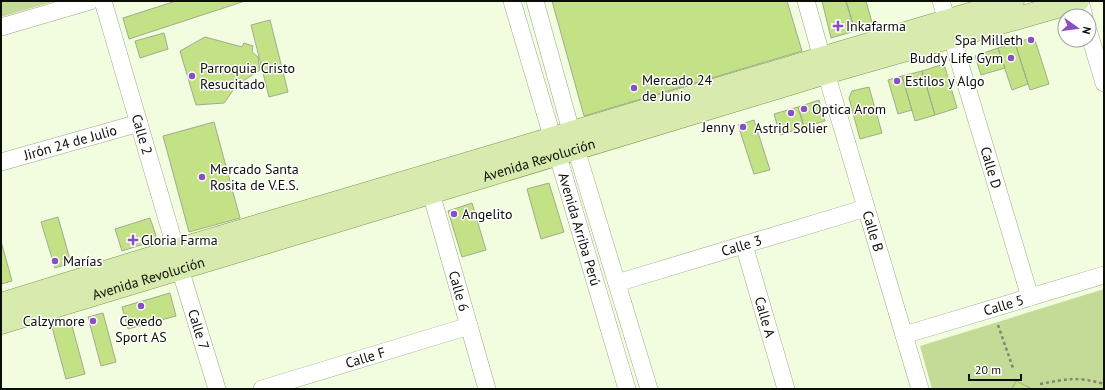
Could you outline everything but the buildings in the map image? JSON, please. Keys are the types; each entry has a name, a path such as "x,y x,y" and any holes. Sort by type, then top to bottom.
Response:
{"main road":[{"name":"Avenida Revolución","path":"1,323 178,260 824,65 947,20 1013,1"},
{"name":"Avenida Revolución","path":"947,20 1079,1"},
{"name":"Avenida Revolución","path":"1,304 178,260 431,193 564,144"}],"street":[{"path":"1,27 90,1"},
{"name":"Calle 2","path":"103,1 178,260"},
{"name":"Avenida Arriba Perú","path":"512,1 564,144 617,282 649,389"},
{"name":"Avenida Arriba Perú","path":"535,1 564,144 627,389"},
{"path":"806,1 824,65"},
{"name":"Calle D","path":"947,20 1030,297"},
{"path":"1093,48 1104,84"},
{"name":"Calle B","path":"824,65 920,389"},
{"name":"Jirón 24 de Julio","path":"1,162 139,123"},
{"name":"Calle 6","path":"431,193 487,389"},
{"name":"Calle 3","path":"617,282 866,208"},
{"name":"Calle A","path":"744,245 786,389"},
{"name":"Calle 7","path":"178,260 217,389"},
{"name":"Calle 5","path":"904,335 1104,275"},
{"name":"Calle F","path":"262,389 469,326"}],"path":[{"path":"991,327 1006,323"},
{"path":"998,325 1013,368"},
{"path":"1040,384 1076,378 1084,378 1104,384"}],"green space":[{"path":"1,1 56,1 1,17"},
{"path":"1104,289 1104,389 932,389 920,346"}],"place":[{"name":"Inkafarma","path":"838,26"},
{"name":"Spa Milleth","path":"1031,40"},
{"name":"Buddy Life Gym","path":"1011,58"},
{"name":"Parroquia Cristo Resucitado","path":"192,76"},
{"name":"Estilos y Algo","path":"897,81"},
{"name":"Mercado 24 de Junio","path":"634,88"},
{"name":"Optica Arom","path":"804,109"},
{"name":"Astrid Solier","path":"791,113"},
{"name":"Jenny","path":"743,127"},
{"name":"Mercado Santa Rosita de V.E.S.","path":"202,177"},
{"name":"Angelito","path":"454,214"},
{"name":"Gloria Farma","path":"133,240"},
{"name":"Marías","path":"55,261"},
{"name":"Cevedo Sport AS","path":"141,306"},
{"name":"Calzymore","path":"93,321"}]}
